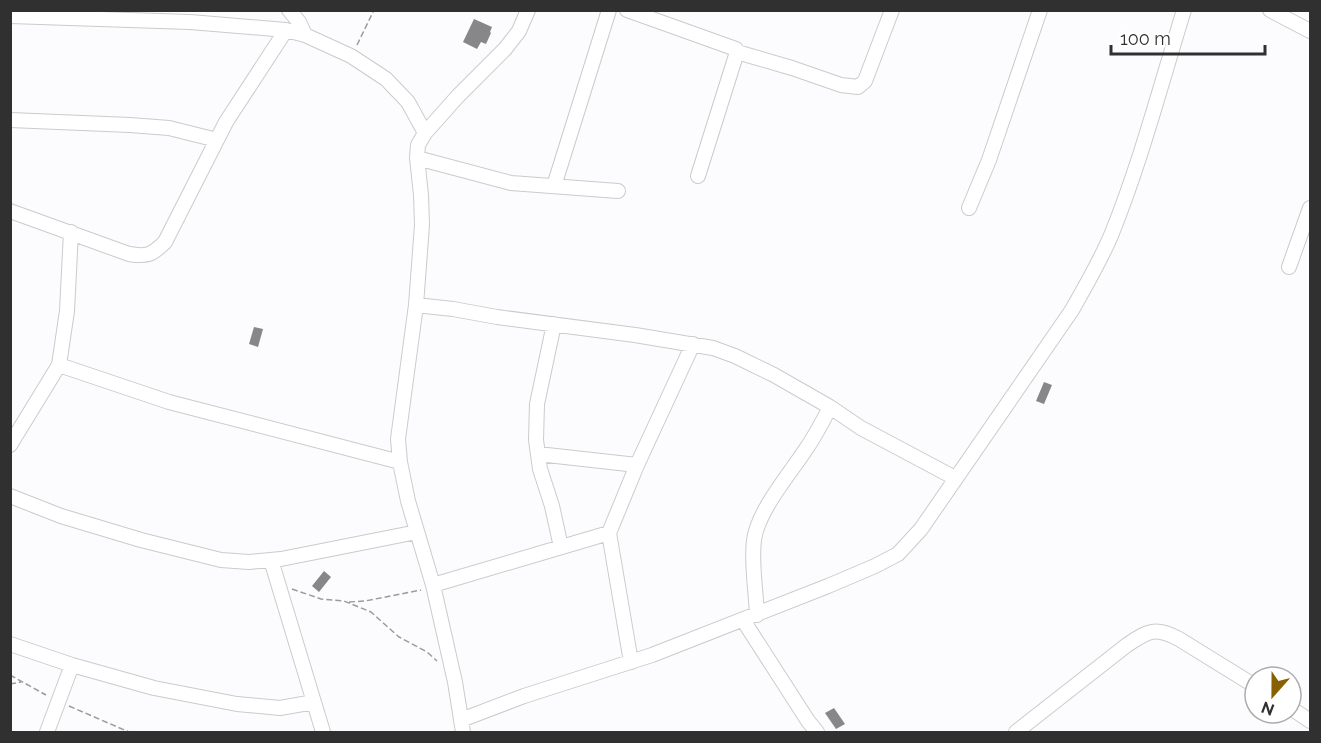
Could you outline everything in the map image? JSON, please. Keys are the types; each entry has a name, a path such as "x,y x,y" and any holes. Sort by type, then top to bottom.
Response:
{"street":[{"path":"289,10 299,22 305,35"},
{"path":"528,10 519,31 505,49 425,133 418,145 422,225 416,305 398,439 408,501 433,586 455,682 462,726 524,696 652,655 757,615 866,570 898,554 921,529 1072,310 1091,276 1112,234 1129,187 1184,10"},
{"path":"554,186 609,10"},
{"path":"627,10 733,47 737,51 841,85 858,87 864,81 892,10"},
{"path":"969,208 989,160 1040,10"},
{"path":"1270,10 1311,31"},
{"path":"10,16 190,22 286,30 305,35 351,56 386,79 399,91 425,133"},
{"path":"10,211 129,254 141,256 152,254 165,242 226,122 286,30"},
{"path":"698,177 737,51"},
{"path":"411,108 429,113 446,110"},
{"path":"10,120 169,128 217,140"},
{"path":"417,158 511,183 618,191"},
{"path":"1289,267 1311,208"},
{"path":"10,445 59,365 67,311 71,232"},
{"path":"416,305 713,348 774,375 830,407 861,428 955,478"},
{"path":"554,324 537,405 536,440 540,469 552,506 561,547"},
{"path":"631,662 609,533 637,465 693,344"},
{"path":"59,365 169,402 400,462"},
{"path":"757,615 753,554 758,525 766,508 818,430 830,407"},
{"path":"538,453 637,465"},
{"path":"10,496 61,516 141,540 221,560 249,562 281,559 417,532"},
{"path":"433,586 609,533"},
{"path":"272,560 323,732"},
{"path":"743,620 817,732"},
{"path":"1016,732 1144,634 1158,631 1169,634 1243,679"},
{"path":"10,644 72,665 154,688 237,704 280,708 314,702"},
{"path":"47,732 72,665"}],"path":[{"path":"351,56 374,10"},
{"path":"279,584 321,599 348,602 365,601 433,586"},
{"path":"348,602 371,612 399,637 427,652 438,663"},
{"path":"10,675 58,702 129,732"},
{"path":"10,684 22,682"}],"building":[{"path":"474,19 492,27 486,44 481,42 477,49 463,42"},
{"path":"254,327 263,329 258,347 249,344"},
{"path":"1044,382 1052,385 1044,404 1036,401"},
{"path":"324,571 331,577 319,592 312,586"},
{"path":"834,708 845,724 836,729 825,713"}]}
